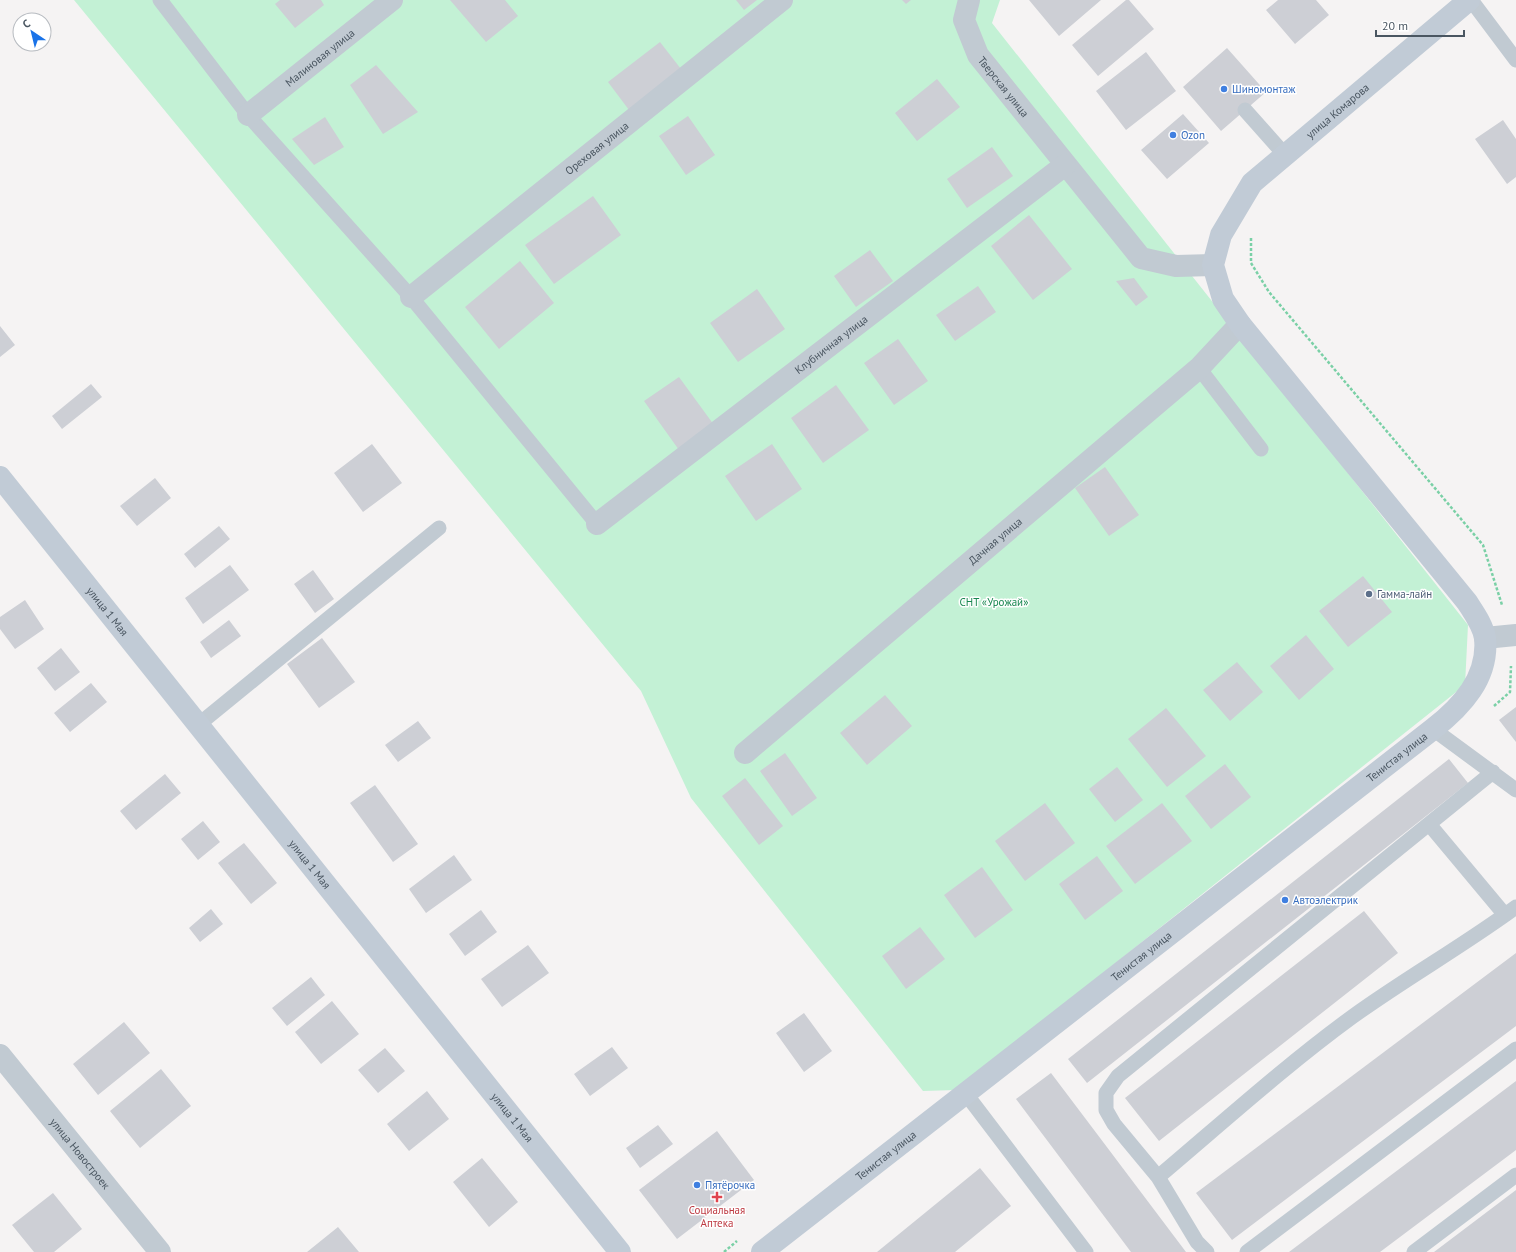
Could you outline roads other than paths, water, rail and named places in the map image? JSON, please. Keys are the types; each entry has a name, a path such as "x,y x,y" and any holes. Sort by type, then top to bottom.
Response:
{"street":[{"name":"Малиновая улица","path":"248,115 392,0"},
{"name":"Ореховая улица","path":"411,297 782,0"},
{"name":"Тверская улица","path":"969,0 964,20 978,54 1141,258 1176,266 1213,265"},
{"name":"улица Комарова","path":"1213,265 1221,235 1252,183 1470,0"},
{"name":"Клубничная улица","path":"597,524 1066,165"},
{"path":"1213,265 1223,300 1240,324 1467,602 1475,615 1485,638 1514,636"},
{"name":"Дачная улица","path":"745,753 1199,368 1240,324"},
{"name":"улица 1 Мая","path":"0,477 620,1252"},
{"name":"Тенистая улица","path":"762,1252 1433,730 1449,716 1473,688 1481,671 1485,638"},
{"name":"улица Новостроек","path":"0,1055 160,1252"}],"lane":[{"path":"160,0 248,115 411,297 597,524"},
{"path":"1470,0 1516,60"},
{"path":"1245,110 1284,155"},
{"path":"1199,368 1261,449"},
{"path":"198,725 439,528"},
{"path":"1433,730 1516,790"},
{"path":"1207,1252 1197,1242 1158,1177 1114,1124 1106,1110 1106,1093 1118,1076 1493,772"},
{"path":"1158,1177 1317,1043 1354,1016 1510,911 1429,824"},
{"path":"1248,1252 1516,1049"},
{"path":"966,1094 1086,1252"},
{"path":"1414,1252 1516,1175"}],"place":[{"name":"Шиномонтаж","path":"1224,89"},
{"name":"Ozon","path":"1173,135"},
{"name":"Гамма-лайн","path":"1369,594"},
{"name":"Автоэлектрик","path":"1285,900"},
{"name":"Пятёрочка","path":"697,1185"},
{"name":"Социальная Аптека","path":"717,1197"}],"park label":[{"name":"СНТ «Урожай»","path":"994,602"}]}
